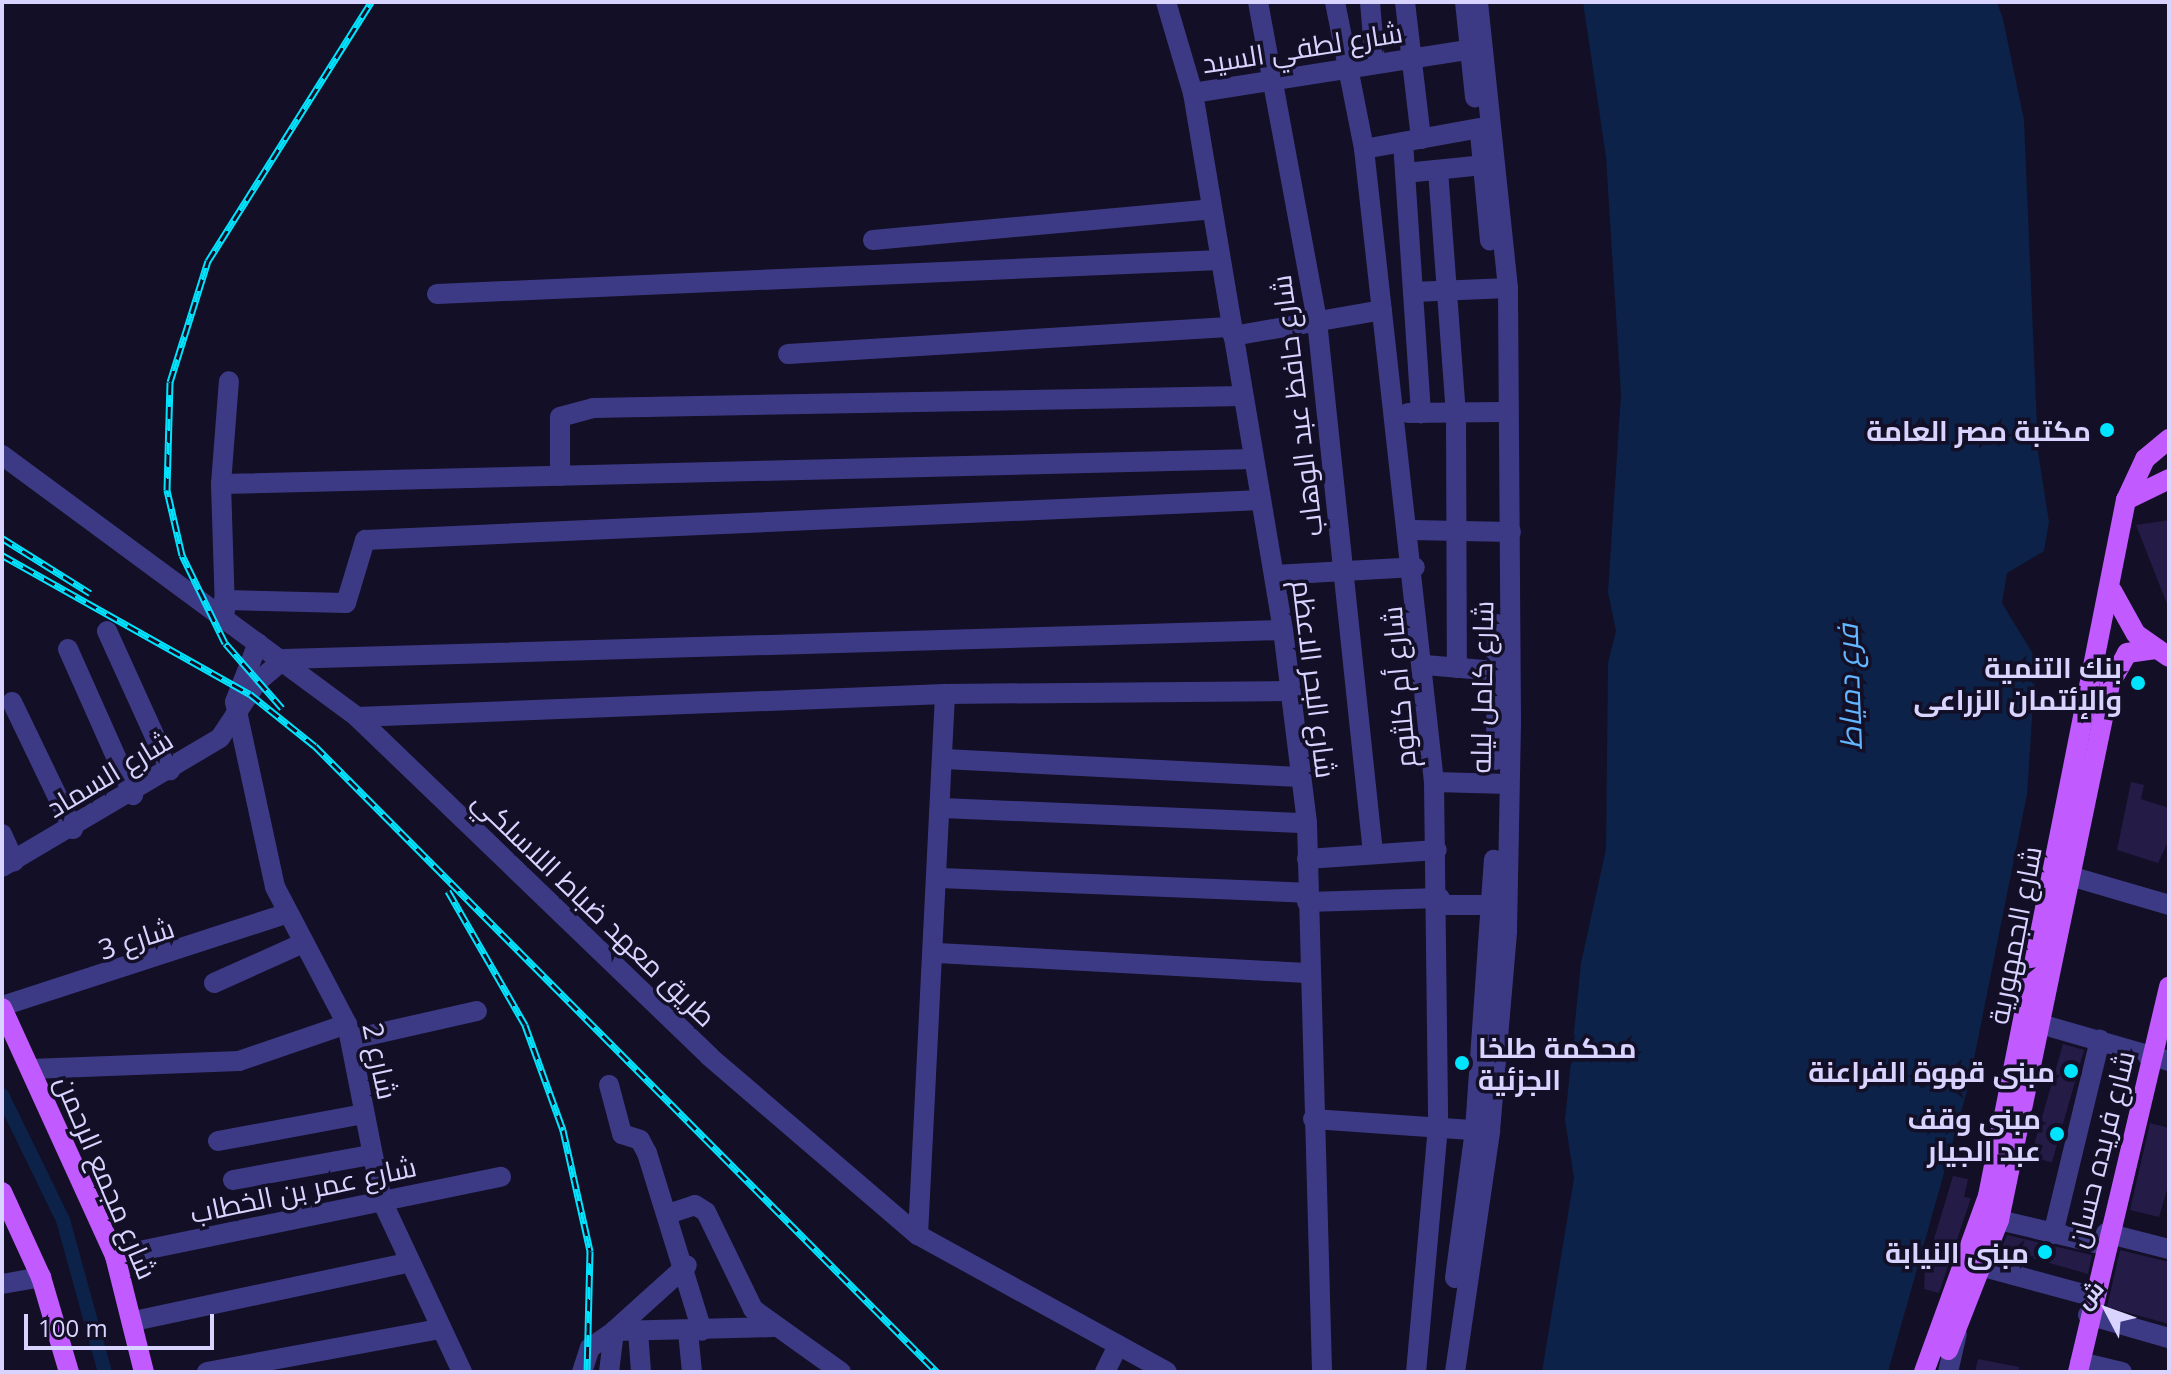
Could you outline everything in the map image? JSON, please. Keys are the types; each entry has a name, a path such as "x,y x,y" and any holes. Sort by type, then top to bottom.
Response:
{"main road":[{"name":"شارع الجمهورية","path":"1924,1372 1988,1196 2112,591 2126,500 2145,459 2169,439"},
{"path":"2126,500 2169,479"},
{"path":"2112,591 2123,617 2162,653"},
{"name":"شارع الجمهورية","path":"1938,1372 1984,1267 1999,1220 2110,684 2127,653 2162,653"},
{"name":"شارع فريده حسان","path":"2079,1367 2105,1239 2161,1058 2169,987"},
{"name":"شارع مجمع الرحمن","path":"2,1007 115,1256 134,1321 144,1372"},
{"path":"2,1192 41,1277 69,1372"}],"street":[{"name":"شارع البحر الاعظم","path":"1166,2 1193,93 1283,630 1307,823 1306,897 1322,1372"},
{"name":"شارع حافظ عبد الوهاب","path":"1258,2 1276,78 1317,321 1373,853"},
{"name":"شارع أم كلثوم","path":"1335,2 1364,149 1411,530 1434,782 1440,902 1438,1126 1416,1372"},
{"path":"1370,2 1375,61"},
{"path":"1405,2 1412,141 1405,173 1421,413"},
{"name":"شارع كامل ليله","path":"1442,1372 1483,1131 1502,784 1505,532 1501,288 1476,48 1465,2"},
{"name":"شارع كامل ليله","path":"1478,2 1479,128 1490,165"},
{"name":"شارع لطفي السيد","path":"1193,93 1348,64 1476,48"},
{"path":"1364,149 1479,128"},
{"path":"1405,173 1490,165"},
{"path":"1438,170 1456,413 1457,668"},
{"path":"873,240 1212,209"},
{"path":"437,294 1220,260"},
{"path":"1413,292 1501,288"},
{"name":"شارع كامل ليله","path":"1455,1372 1507,931 1496,671 1505,532 1501,288"},
{"path":"788,354 1232,331 1382,310"},
{"path":"229,381 221,484 224,608 346,603 365,540 1261,500"},
{"path":"560,476 560,417 593,408 1243,396"},
{"path":"1396,413 1501,412"},
{"name":"طريق معهد ضباط اللاسلكي","path":"2,455 224,608 257,661 282,660 357,717 710,1057 918,1235 1167,1372"},
{"path":"221,484 1254,459"},
{"path":"1411,530 1505,532"},
{"path":"1274,575 1415,567"},
{"path":"282,660 1283,630"},
{"path":"107,631 170,770"},
{"path":"68,649 133,795"},
{"name":"شارع السماد","path":"8,864 133,795 220,738 236,716 257,661 282,660"},
{"path":"1425,665 1496,671"},
{"path":"357,717 945,694 1290,691"},
{"path":"918,1235 937,953 945,694"},
{"path":"12,702 73,829"},
{"name":"شارع 2","path":"236,716 247,733 285,914 350,1031 370,1155 382,1201 408,1263 462,1372"},
{"path":"944,759 1299,777"},
{"path":"1434,782 1502,784"},
{"path":"942,808 1307,823"},
{"path":"2,834 8,864"},
{"path":"1307,859 1437,850"},
{"path":"2070,876 2169,905"},
{"path":"940,878 1493,905"},
{"name":"شارع 3","path":"2,1007 285,914"},
{"path":"214,983 301,944"},
{"path":"937,953 1310,973"},
{"path":"31,1069 239,1061 350,1031 477,1011"},
{"path":"2040,1024 2161,1058"},
{"path":"2053,1234 2100,1040"},
{"path":"609,1085 622,1134 643,1144 687,1265 695,1332 692,1372"},
{"path":"218,1141 364,1114"},
{"path":"1313,1119 1483,1131"},
{"path":"233,1180 370,1155"},
{"name":"شارع عمر بن الخطاب","path":"115,1256 501,1177"},
{"path":"668,1214 695,1205 706,1212 737,1286 773,1327 841,1372"},
{"path":"1999,1220 2053,1234 2168,1244"},
{"path":"134,1321 408,1263"},
{"path":"582,1372 590,1348 614,1331 687,1265"},
{"path":"1984,1267 2169,1338"},
{"path":"2,1284 41,1277"},
{"path":"1948,1372 1959,1326"},
{"path":"614,1331 695,1332 773,1327"},
{"path":"207,1372 232,1370 440,1329"},
{"path":"609,1372 614,1331"},
{"path":"638,1331 641,1372"},
{"path":"1105,1372 1118,1345"},
{"path":"2079,1367 2122,1372"}],"water":[{"name":"فرع دمياط","path":"1583,2 1997,2 2003,19 2024,120 2038,452 2049,522 2044,551 2007,573 2002,603 2036,659 2027,794 1969,1084 1888,1372 1542,1372 1574,1178 1565,1120 1581,963 1606,849 1608,663 1616,631 1608,592 1621,394 1606,157"}],"building":[{"path":"2169,520 2169,609 2136,525"},
{"path":"2131,782 2144,785 2141,799 2169,808 2169,840 2158,863 2117,850"},
{"path":"2063,1044 2084,1050 2052,1163 2031,1156"},
{"path":"2150,1123 2169,1128 2169,1183 2159,1217 2130,1210"},
{"path":"1953,1176 1968,1179 1964,1197 1971,1198 1939,1293 1924,1289 1925,1269"},
{"name":"مبنى النيابة","path":"2007,1235 2092,1255 2088,1274 2001,1249"},
{"path":"2120,1250 2169,1262 2169,1324 2107,1307"},
{"path":"1978,1359 2019,1367 2019,1372 1975,1372"}],"waterway":[{"path":"2,1095 63,1220 105,1372"}],"railway":[{"path":"282,708 225,643 182,555 167,490 170,382 208,261 371,2"},
{"path":"2,538 90,593"},
{"path":"2,555 250,694 315,746 937,1372"},
{"path":"448,891 525,1025 563,1130 590,1251 587,1372"}],"place":[{"name":"مكتبة مصر العامة","path":"2107,430"},
{"name":"بنك التنمية والإئتمان الزراعى","path":"2138,683"},
{"name":"محكمة طلخا الجزئية","path":"1462,1063"},
{"name":"مبنى قهوة الفراعنة","path":"2071,1071"},
{"name":"مبنى وقف عبد الجيار","path":"2057,1134"},
{"name":"مبنى النيابة","path":"2045,1252"}]}
